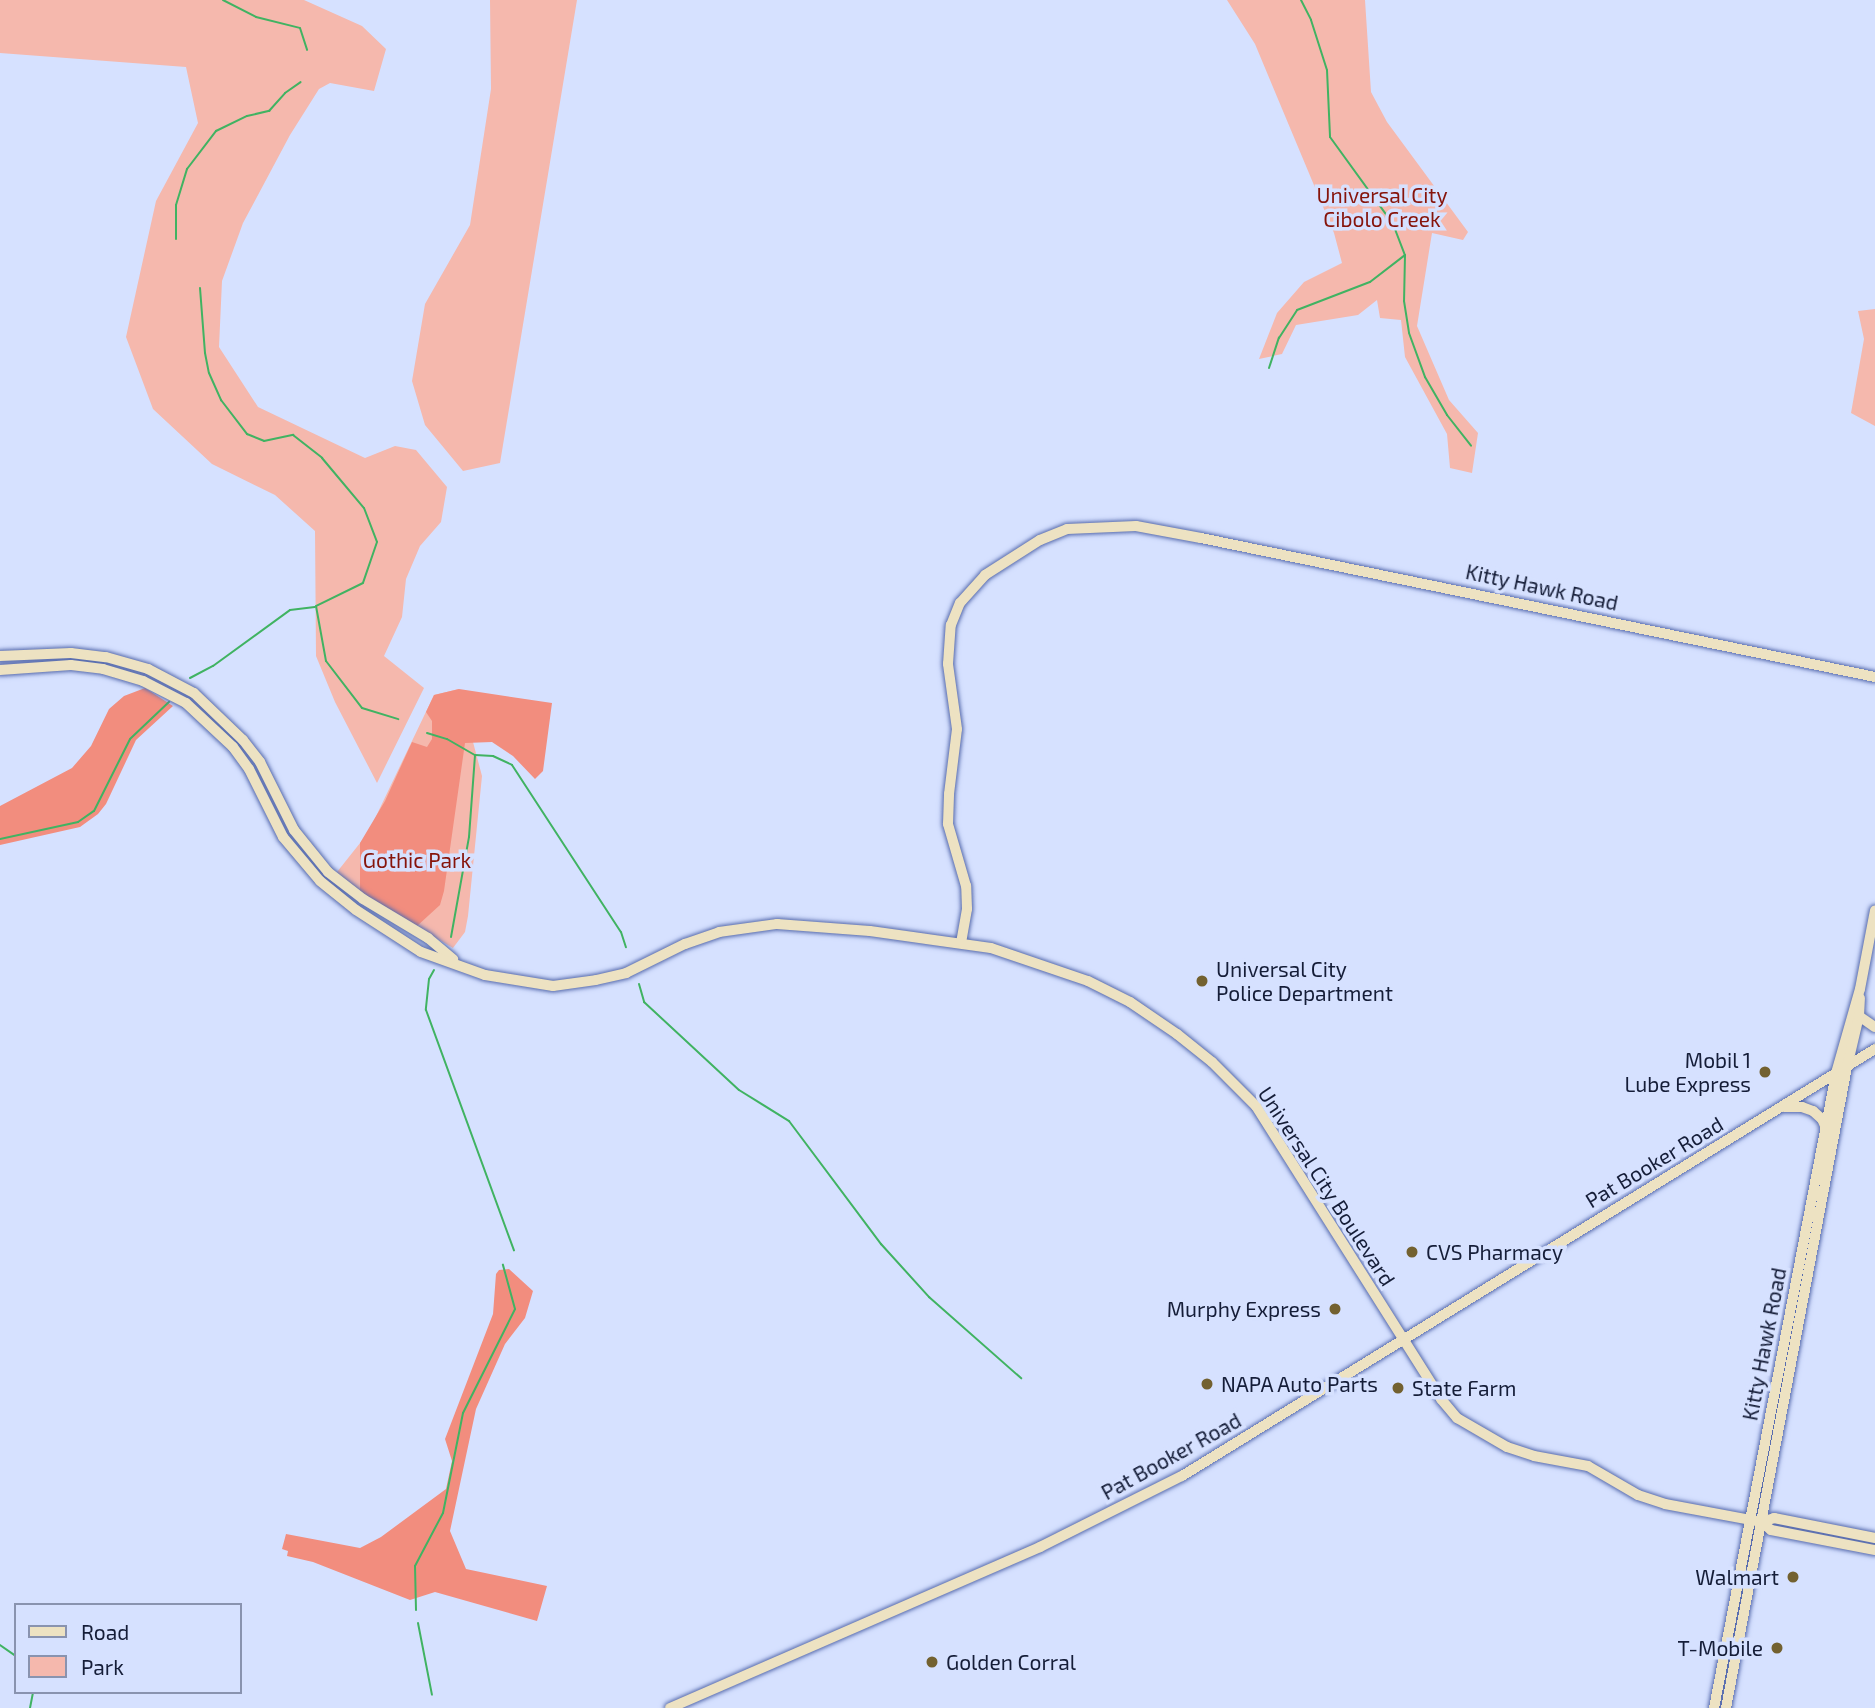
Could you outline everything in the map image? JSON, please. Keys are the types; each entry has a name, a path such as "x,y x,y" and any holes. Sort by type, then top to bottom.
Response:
{"street":[{"name":"Kitty Hawk Road","path":"961,943 967,909 966,886 948,824 948,794 957,729 948,642 960,603 985,576 1040,540 1067,529 1128,526 1201,538 1875,677"},
{"name":"Universal City Boulevard","path":"0,656 71,653 106,657 148,669 194,693 243,740 260,762 293,830 328,872 363,899 428,938 457,963"},
{"name":"Universal City Boulevard","path":"0,670 71,665 103,669 143,681 186,703 233,747 249,769 283,837 320,881 356,909 421,951 507,981 553,986 575,984 626,972 685,944 719,932 777,924 961,943 1037,961 1088,981 1130,1003 1212,1062 1262,1115 1403,1339 1457,1418 1489,1438 1534,1456 1588,1466 1649,1499 1750,1520 1762,1522 1774,1518 1875,1538"},
{"name":"Kitty Hawk Road","path":"1726,1708 1762,1522 1797,1306 1875,911"},
{"name":"Kitty Hawk Road","path":"1816,1206 1826,1128 1859,1016 1860,989"},
{"path":"1859,1016 1875,1027"},
{"name":"Pat Booker Road","path":"670,1708 1040,1547 1137,1499 1230,1447 1875,1049"},
{"path":"1781,1107 1802,1107 1813,1111 1822,1119 1826,1128"},
{"name":"Kitty Hawk Road","path":"1714,1708 1750,1520 1797,1306"},
{"name":"Universal City Boulevard","path":"1762,1522 1771,1530 1875,1550"}],"green space":[{"path":"0,0 304,0 362,26 386,49 374,91 330,83 319,89 290,135 243,223 222,281 219,347 258,407 365,458 395,446 416,450 447,487 441,522 420,546 406,579 402,617 384,656 424,688 377,783 335,702 316,656 315,531 275,495 212,464 153,409 126,337 156,201 198,123 186,67 0,53"},
{"path":"490,0 577,0 500,463 463,471 425,425 412,381 425,304 470,225 491,89"},
{"name":"Universal City Cibolo Creek","path":"1227,0 1365,0 1371,92 1387,122 1468,232 1463,240 1432,233 1417,326 1449,400 1478,433 1472,473 1450,468 1447,434 1405,357 1401,320 1380,318 1377,300 1358,315 1296,325 1282,354 1259,359 1277,313 1304,282 1342,263 1334,233 1255,44"},
{"path":"1875,309 1875,426 1851,413 1864,339 1858,311"},
{"path":"145,688 173,706 136,740 106,804 98,814 80,827 0,845 0,806 72,768 91,746 109,709 124,696"},
{"name":"Gothic Park","path":"459,689 482,776 468,916 465,932 453,948 360,893 337,872 368,833 434,695"},
{"name":"Gothic Park","path":"459,689 552,703 543,771 535,779 513,756 492,742 465,743 444,891 440,905 417,926 360,893 360,843 385,801 412,742 427,747 432,739 432,721 426,712 434,695"},
{"path":"509,1269 533,1291 525,1318 505,1344 476,1409 450,1531 466,1569 547,1586 537,1621 435,1592 410,1600 313,1562 287,1556 288,1551 282,1549 286,1534 360,1548 381,1537 446,1489 452,1461 445,1439 493,1314 496,1274 499,1270"}],"waterway":[{"path":"223,0 256,17 300,28 307,50"},
{"path":"1301,0 1311,20 1327,70 1330,137 1393,224 1405,255 1404,301 1409,333 1425,377 1447,415 1471,446"},
{"path":"176,239 176,205 187,169 216,131 247,116 269,111 285,93 301,82"},
{"path":"1269,368 1279,338 1297,310 1370,282 1405,255"},
{"path":"200,288 205,353 209,373 221,400 247,434 264,441 293,435 322,458 364,508 377,542 363,583 316,606 326,661 362,708 398,719"},
{"path":"190,678 213,666 290,610 315,607"},
{"path":"0,839 78,822 94,811 130,739 169,702"},
{"path":"427,733 447,739 475,755 493,756 512,765 621,932 626,947"},
{"path":"451,937 469,837 475,755"},
{"path":"434,970 429,979 426,1010 514,1250"},
{"path":"639,984 644,1002 739,1090 789,1121 881,1244 929,1297 1021,1378"},
{"path":"416,1610 415,1566 443,1513 463,1413 515,1309 503,1265"},
{"path":"418,1623 432,1695"},
{"path":"0,1645 14,1655"},
{"path":"30,1708 33,1694"}],"place":[{"name":"Universal City Police Department","path":"1202,981"},
{"name":"Mobil 1 Lube Express","path":"1765,1072"},
{"name":"CVS Pharmacy","path":"1412,1252"},
{"name":"Murphy Express","path":"1335,1309"},
{"name":"NAPA Auto Parts","path":"1207,1384"},
{"name":"State Farm","path":"1398,1388"},
{"name":"Walmart","path":"1793,1577"},
{"name":"T-Mobile","path":"1777,1648"},
{"name":"Golden Corral","path":"932,1662"}]}
